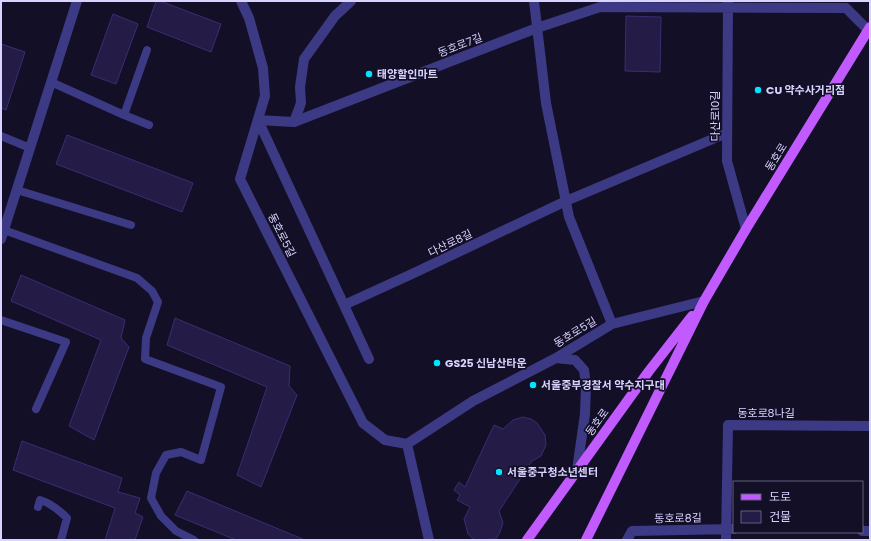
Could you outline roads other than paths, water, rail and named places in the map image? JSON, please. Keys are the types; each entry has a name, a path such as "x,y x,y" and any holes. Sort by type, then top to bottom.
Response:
{"main road":[{"name":"동호로","path":"586,540 704,301 746,229 869,28"},
{"name":"동호로","path":"527,540 649,371 704,301"}],"street":[{"path":"3,235 76,1"},
{"name":"동호로5길","path":"241,1 249,18 263,68 266,96 240,179 363,422 385,440 407,444 473,401 556,358 612,324 704,301"},
{"path":"294,122 301,103 300,87 304,59 335,16 351,1"},
{"path":"534,1 546,104 569,217 612,324"},
{"name":"동호로7길","path":"258,120 294,122 537,28 600,7 728,4 846,4 869,28"},
{"name":"다산로10길","path":"728,4 727,161 746,229"},
{"path":"258,120 369,359"},
{"name":"다산로8길","path":"344,305 566,201 727,133"},
{"path":"556,358 575,360 584,370 586,385 585,414 577,470"},
{"name":"동호로8나길","path":"726,540 730,529 728,425 870,426"},
{"path":"407,444 429,540"},
{"name":"동호로8길","path":"626,540 632,531 730,529"}],"lane":[{"path":"124,115 147,50"},
{"path":"51,82 149,125"},
{"path":"1,136 30,148"},
{"path":"17,190 131,225"},
{"path":"3,235 137,278 152,291 158,302 146,338 145,359 221,387 201,460 181,452 166,455 156,473 151,498 161,516 176,531 194,540"},
{"path":"1,320 66,342 36,409"},
{"path":"38,507 40,500 46,502 59,510 67,518 61,540"}],"place":[{"name":"태양할인마트","path":"369,74"},
{"name":"CU 약수사거리점","path":"758,90"},
{"name":"GS25 신남산타운","path":"437,363"},
{"name":"서울중부경찰서 약수지구대","path":"533,385"},
{"name":"서울중구청소년센터","path":"499,472"}]}
